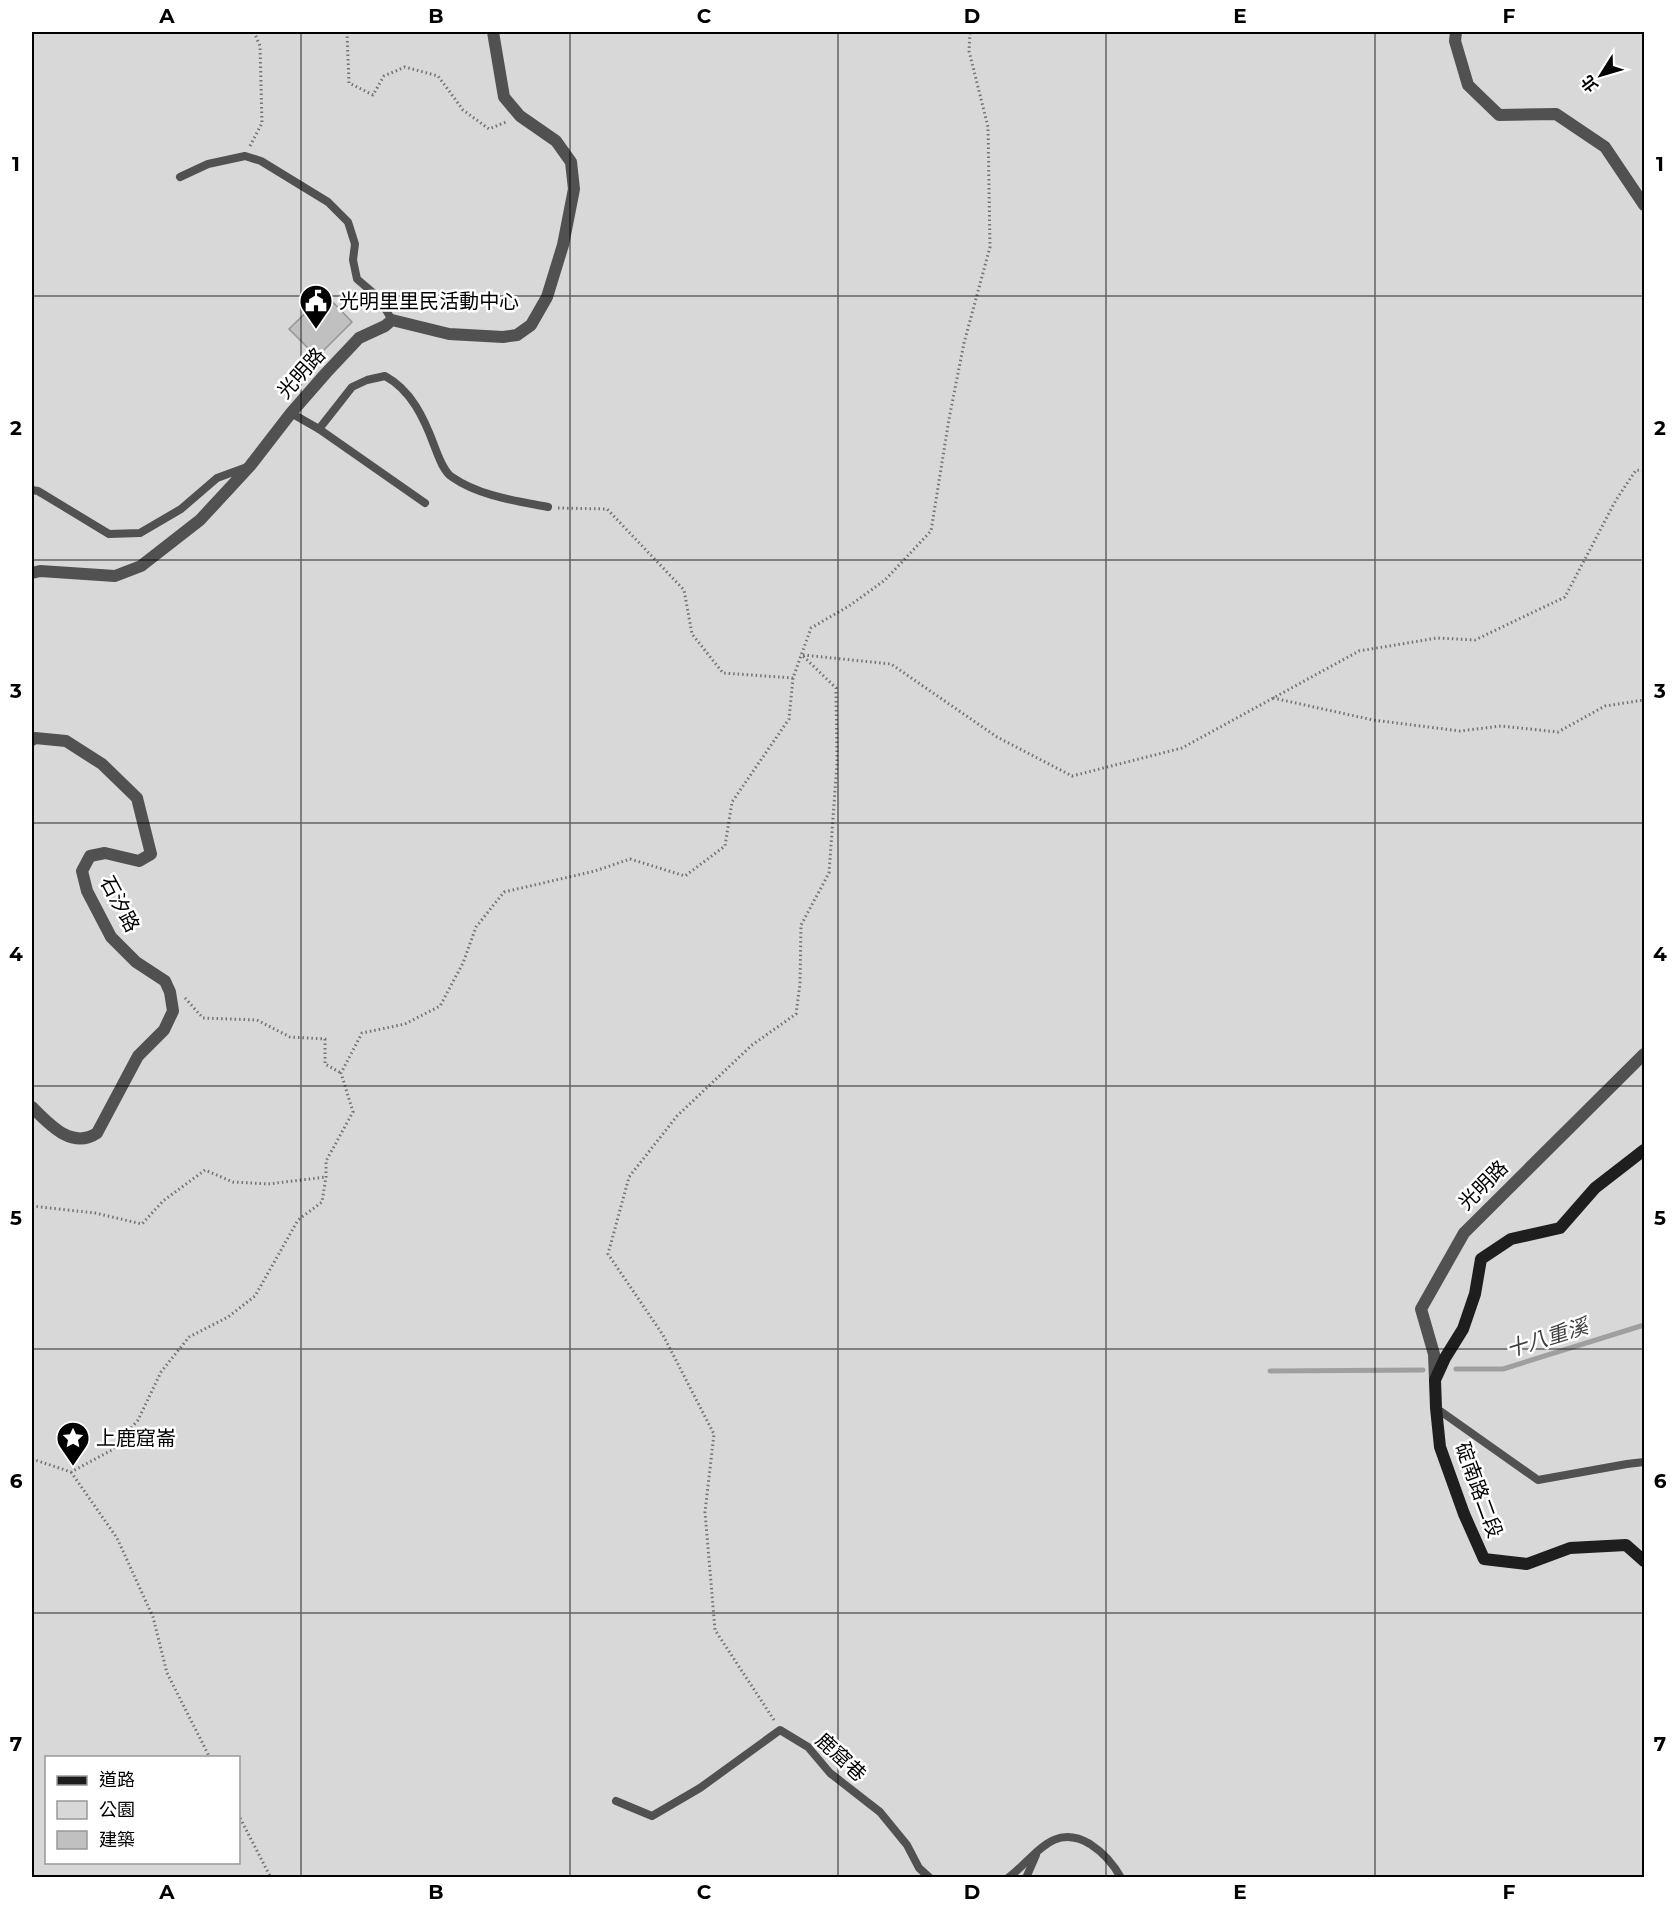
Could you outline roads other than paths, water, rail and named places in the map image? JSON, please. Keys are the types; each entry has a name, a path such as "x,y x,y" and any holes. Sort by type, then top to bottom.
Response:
{"street":[{"path":"392,320 449,334 502,337 517,335 531,326 547,297 574,189 571,162 556,141 520,116 504,97 493,32"},
{"path":"1456,32 1455,41 1468,85 1499,115 1556,114 1605,147 1644,205"},
{"name":"光明路","path":"32,573 40,571 115,576 141,566 200,520 250,466 326,372 359,338 386,326 392,320"},
{"name":"石汐路","path":"32,740 35,738 66,741 102,764 137,798 151,854 139,861 105,853 90,856 82,871 87,891 111,937 136,962 165,981 170,992 173,1011 164,1030 138,1056 97,1133 87,1139 75,1139 52,1127 32,1107"},
{"name":"光明路","path":"1435,1380 1434,1354 1421,1309 1464,1233 1644,1054"},
{"name":"碇南路二段","path":"1644,1150 1595,1188 1560,1228 1511,1239 1481,1259 1475,1294 1463,1329 1445,1358 1435,1380 1440,1447 1464,1514 1484,1559 1527,1564 1570,1548 1626,1545 1644,1562"}],"lane":[{"path":"180,177 208,164 245,156 261,161 328,202 348,222 355,244 353,260 357,279 378,297 392,320"},
{"path":"319,429 352,387 367,380 385,376 397,382 421,414 440,459 450,476 477,489 548,507"},
{"path":"291,413 319,429 425,503"},
{"path":"32,490 38,491 109,534 140,533 181,509 217,478 250,466"},
{"path":"1436,1408 1538,1480 1644,1462"},
{"name":"鹿窟巷","path":"616,1801 652,1816 700,1788 780,1730 808,1747 830,1773 880,1812 907,1845 919,1868 930,1878"},
{"path":"1008,1878 1040,1849 1060,1837 1072,1836 1101,1851 1114,1864 1121,1878"},
{"path":"1026,1878 1040,1849"}],"waterway":[{"name":"十八重溪","path":"1456,1369 1503,1369 1644,1325"},
{"name":"十八重溪","path":"1270,1371 1423,1370"}],"place":[{"name":"光明里里民活動中心","path":"316,330"},
{"name":"上鹿窟崙","path":"73,1467"}]}
